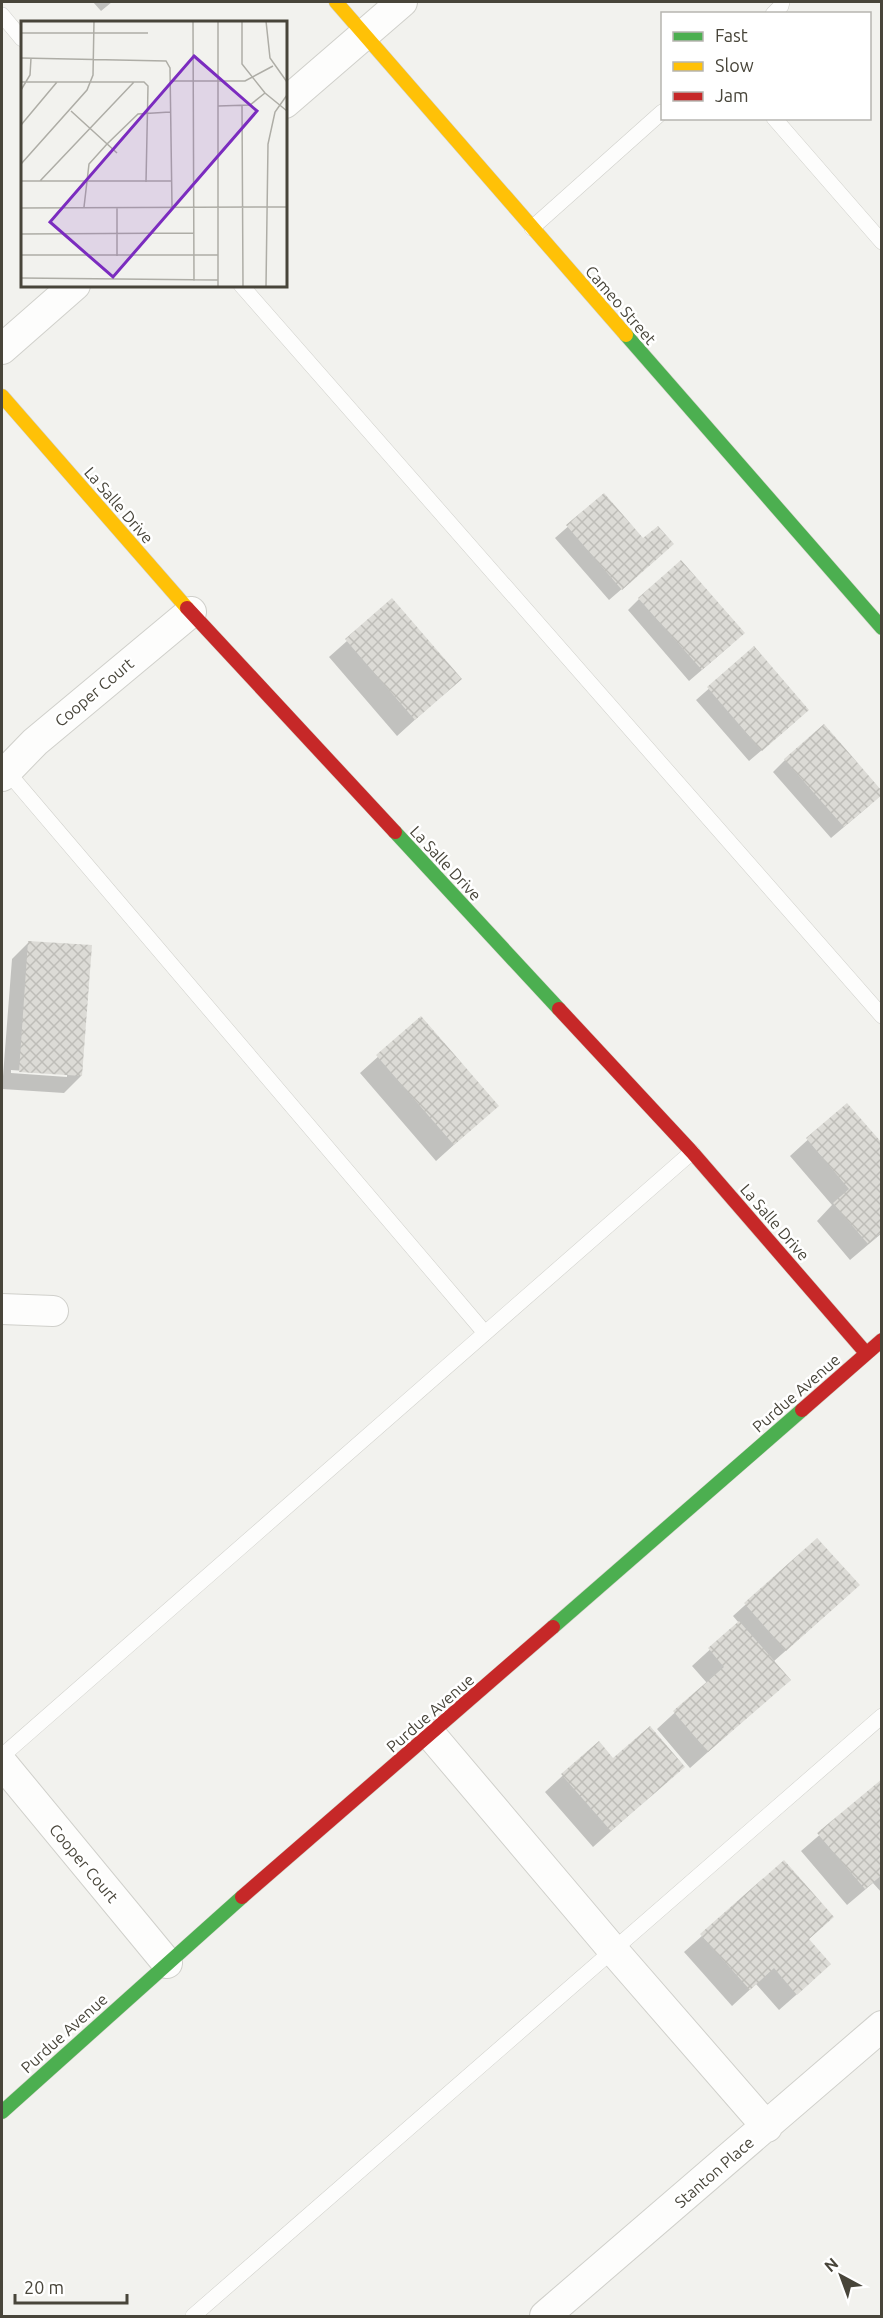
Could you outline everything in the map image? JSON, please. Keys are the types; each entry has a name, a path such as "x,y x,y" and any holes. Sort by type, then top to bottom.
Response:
{"street":[{"name":"Cameo Street","path":"336,2 882,628"},
{"path":"286,102 402,2"},
{"path":"2,349 74,286"},
{"name":"La Salle Drive","path":"2,396 191,612 692,1152 866,1353"},
{"name":"Cooper Court","path":"3,770 191,612"},
{"path":"2,1309 53,1311"},
{"name":"Purdue Avenue","path":"2,2112 167,1963 882,1340"},
{"path":"431,1735 767,2127"},
{"name":"Cooper Court","path":"2,1763 167,1963"},
{"name":"Stanton Place","path":"546,2316 882,2026"}],"lane":[{"path":"2,15 21,38"},
{"path":"532,228 661,114"},
{"path":"776,120 882,242"},
{"path":"242,286 882,1016"},
{"path":"3,770 485,1333"},
{"path":"2,1756 692,1152"},
{"path":"193,2316 882,1716"}],"building":[{"path":"604,493 643,538 658,526 674,544 622,590 566,525"},
{"path":"681,560 745,633 702,670 638,598"},
{"path":"392,598 462,679 415,720 345,639"},
{"path":"754,646 809,710 762,751 707,687"},
{"path":"824,724 882,791 882,795 844,827 784,759"},
{"path":"28,941 92,945 82,1076 19,1072"},
{"path":"421,1016 499,1106 454,1145 376,1055"},
{"path":"847,1103 882,1143 882,1232 868,1244 833,1203 849,1189 806,1138"},
{"path":"817,1538 860,1585 786,1651 744,1603"},
{"path":"739,1621 791,1680 708,1752 673,1711 724,1667 708,1648"},
{"path":"650,1726 685,1767 611,1831 561,1774 599,1741 613,1758"},
{"path":"882,1779 882,1875 865,1889 817,1833"},
{"path":"784,1860 834,1917 809,1939 831,1964 797,1995 774,1968 750,1990 700,1934"}],"traffic: fast":[{"path":"626,335 882,628"},
{"path":"395,832 559,1009"},
{"path":"553,1627 802,1410"},
{"path":"2,2112 242,1897"}],"traffic: slow":[{"path":"336,2 626,335"},
{"path":"2,396 187,608"}],"traffic: jam":[{"path":"187,608 395,832"},
{"path":"559,1009 692,1152 866,1353"},
{"path":"802,1410 882,1340"},
{"path":"242,1897 553,1627"}]}
